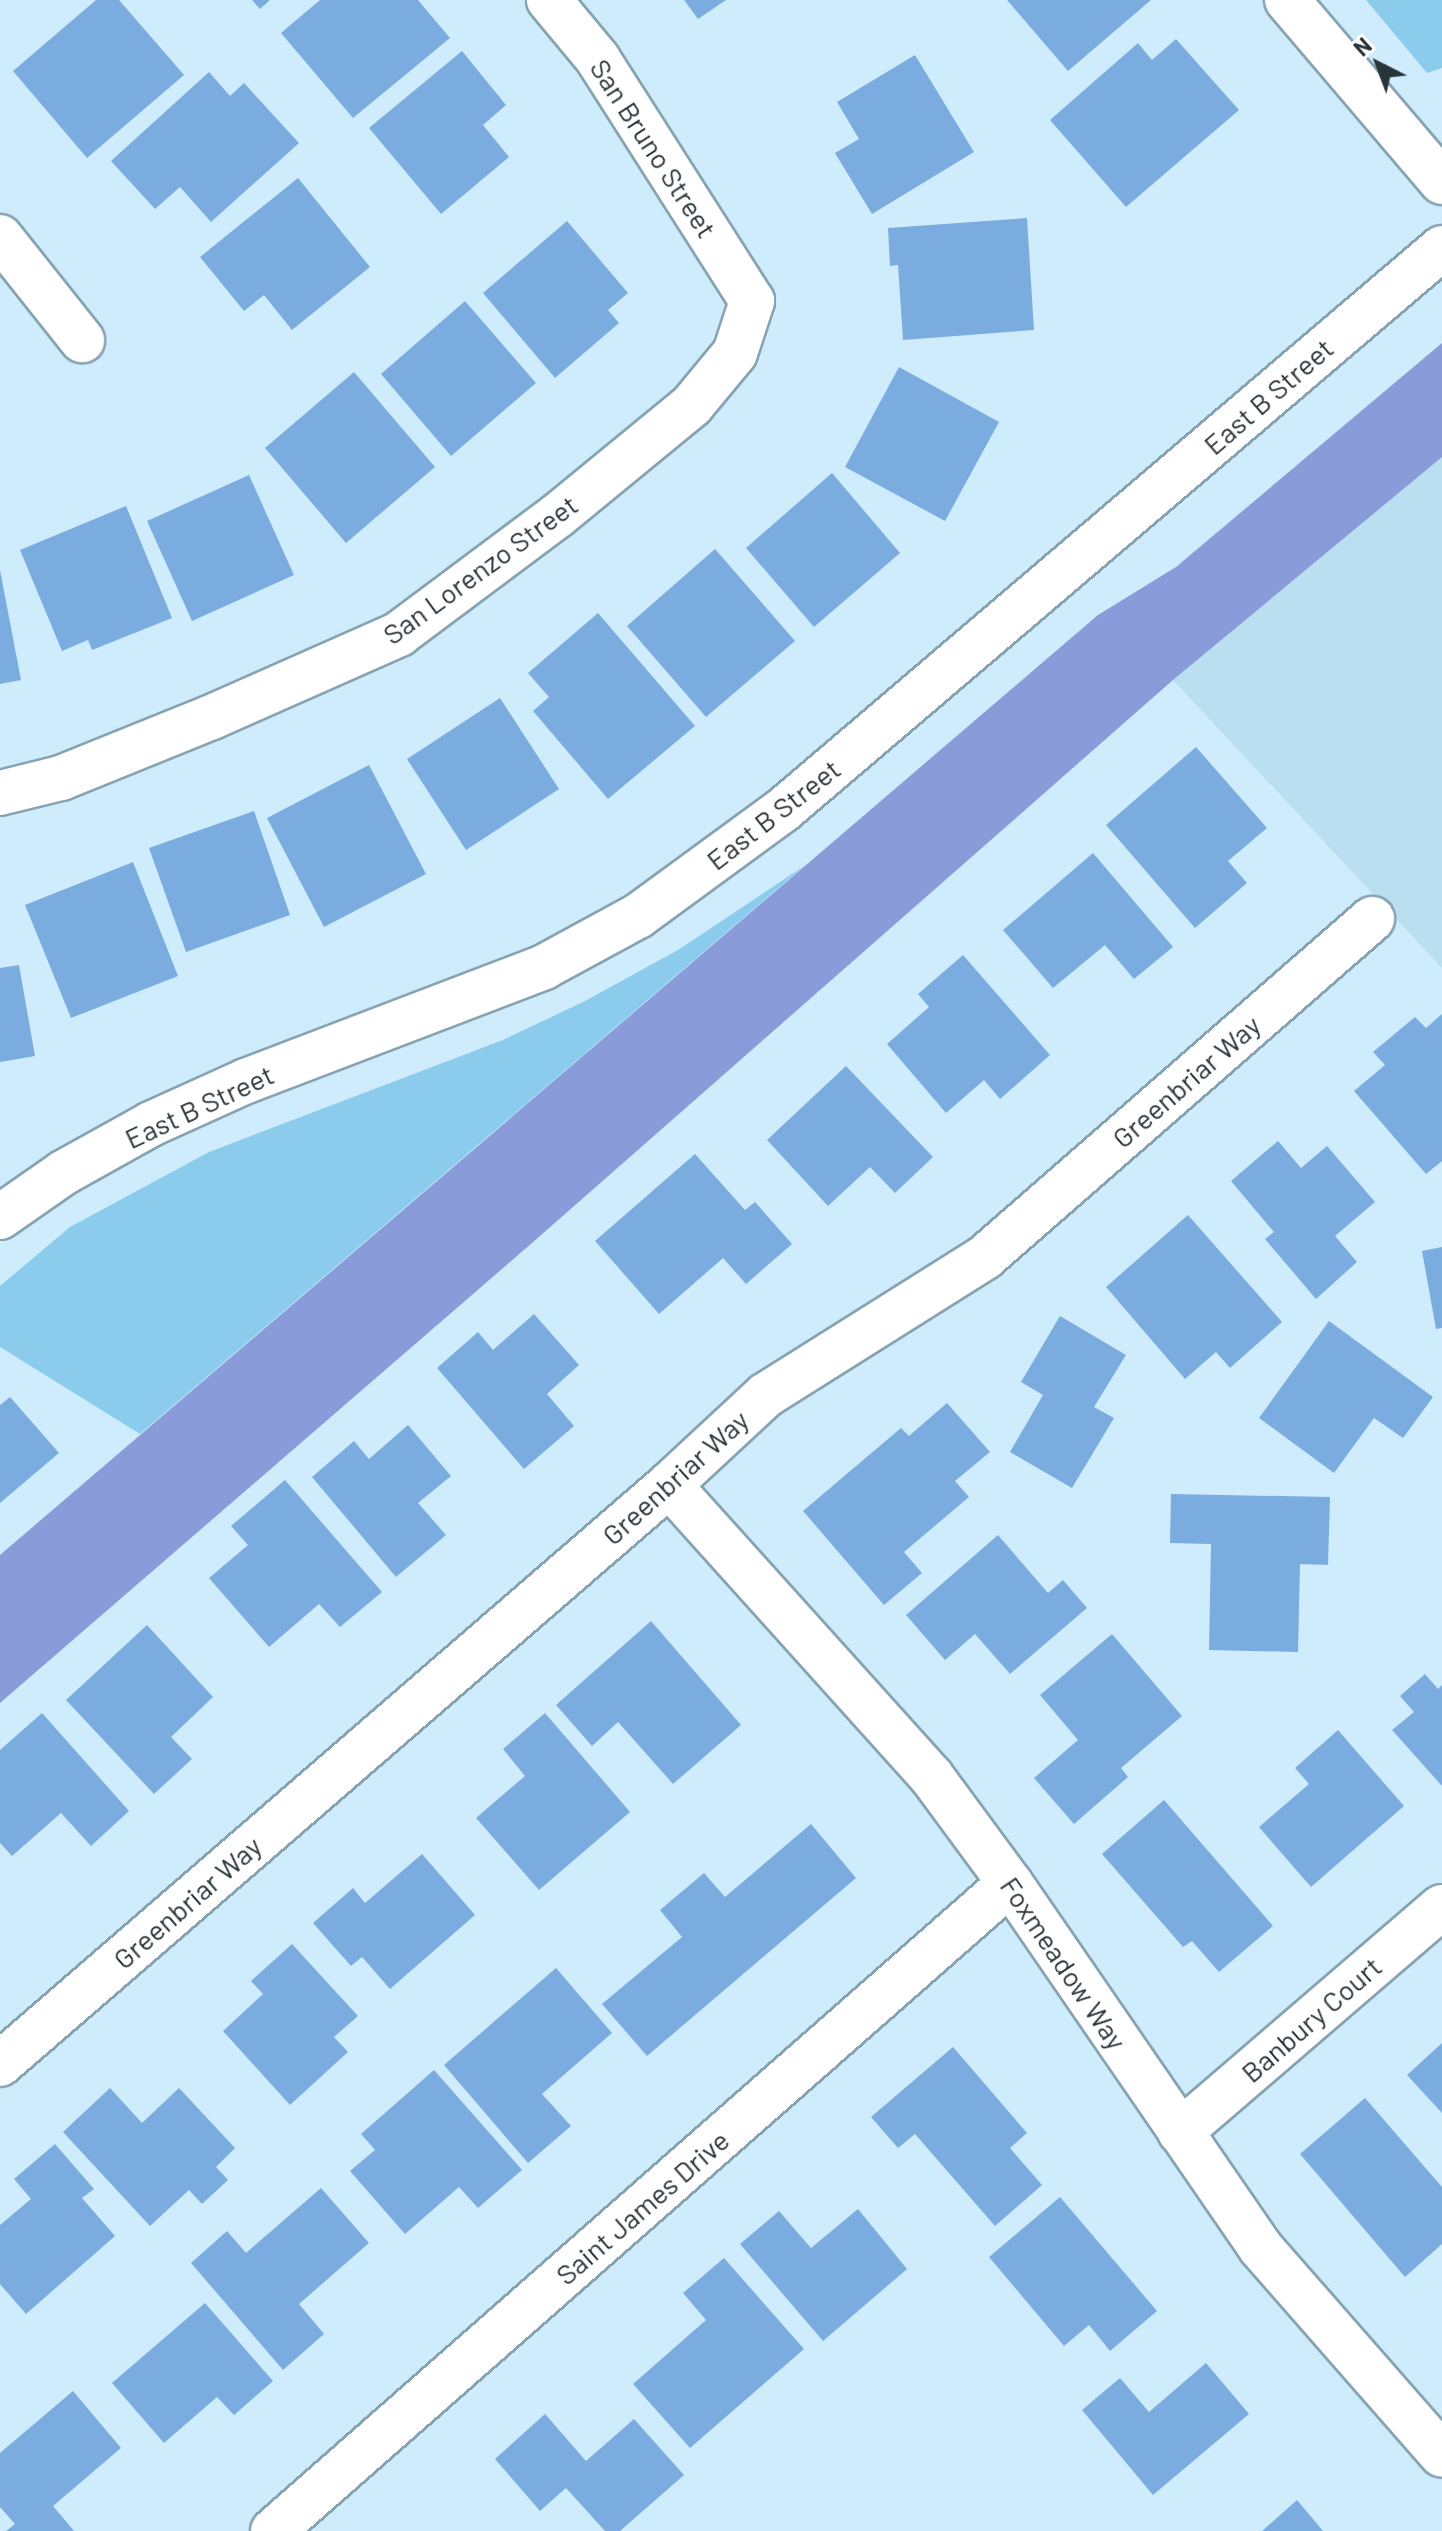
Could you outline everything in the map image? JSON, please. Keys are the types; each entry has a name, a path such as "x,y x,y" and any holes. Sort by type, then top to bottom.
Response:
{"street":[{"name":"San Bruno Street","path":"549,0 598,59 752,301"},
{"path":"1287,0 1442,182"},
{"path":"0,237 82,340"},
{"name":"East B Street","path":"0,1217 63,1173 151,1124 246,1081 544,967 638,916 783,810 1442,248"},
{"name":"San Lorenzo Street","path":"0,793 61,778 212,717 399,634 557,516 692,405 735,353 752,301"},
{"name":"Greenbriar Way","path":"0,2064 669,1485 766,1395 985,1257 1372,919"},
{"name":"Foxmeadow Way","path":"669,1485 931,1776 1010,1883 1260,2247 1442,2455"},
{"name":"Saint James Drive","path":"273,2531 1010,1883"},
{"name":"Banbury Court","path":"1180,2132 1442,1907"}],"shaded area":[{"path":"1366,0 1442,0 1442,68 1427,73"},
{"path":"1442,343 1442,457 1173,680 532,1243 0,1703 0,1555 1098,615 1176,567"},
{"path":"1442,457 1442,968 1173,680"},
{"path":"804,866 140,1434 0,1347 0,1286 70,1227 209,1152 503,1040 585,1001 678,950"}],"building":[{"path":"96,0 119,0 184,75 87,158 13,71"},
{"path":"252,0 270,0 260,9"},
{"path":"320,0 418,0 450,38 353,118 281,33"},
{"path":"684,0 726,0 698,19"},
{"path":"1007,0 1151,0 1068,71"},
{"path":"1176,39 1239,110 1126,207 1050,120 1138,43 1152,60"},
{"path":"462,51 506,105 483,125 509,157 441,214 369,128"},
{"path":"915,55 974,152 872,214 835,153 859,139 837,102"},
{"path":"209,72 230,96 244,83 299,143 211,222 180,187 155,209 111,161"},
{"path":"298,178 370,267 292,330 264,295 244,311 200,257"},
{"path":"1027,218 1034,330 903,340 898,265 890,266 888,228"},
{"path":"567,221 628,293 608,310 619,323 555,378 483,293"},
{"path":"465,301 536,383 451,456 381,374"},
{"path":"899,367 999,422 945,521 845,467"},
{"path":"354,372 435,467 346,543 265,448"},
{"path":"832,473 900,553 814,627 746,548"},
{"path":"249,475 294,575 192,621 147,521"},
{"path":"126,506 172,618 92,650 88,640 62,651 20,550"},
{"path":"715,549 795,641 706,717 627,626"},
{"path":"0,570 21,680 0,684"},
{"path":"598,613 695,726 608,799 533,711 549,697 528,673"},
{"path":"500,698 559,789 466,850 407,759"},
{"path":"1196,747 1267,828 1228,861 1247,883 1195,928 1106,825"},
{"path":"369,765 426,874 324,927 267,818"},
{"path":"254,811 290,915 186,952 149,848"},
{"path":"1093,853 1173,947 1134,979 1105,945 1053,988 1003,930"},
{"path":"133,862 178,976 71,1018 25,905"},
{"path":"963,955 1050,1055 1000,1099 984,1080 946,1113 887,1044 929,1007 918,994"},
{"path":"19,965 35,1056 0,1062 0,968"},
{"path":"1442,1014 1442,1161 1426,1174 1354,1091 1385,1065 1373,1052 1415,1017 1426,1028"},
{"path":"846,1066 933,1157 895,1193 870,1167 828,1206 767,1140"},
{"path":"1278,1141 1301,1168 1327,1146 1375,1202 1335,1236 1357,1262 1316,1299 1265,1239 1274,1232 1231,1181"},
{"path":"695,1154 745,1210 755,1202 792,1244 746,1284 723,1258 659,1314 595,1241"},
{"path":"1188,1215 1282,1322 1230,1368 1216,1352 1185,1379 1106,1287"},
{"path":"1442,1247 1442,1328 1436,1329 1422,1251"},
{"path":"534,1314 579,1365 547,1394 574,1426 524,1469 437,1368 478,1332 493,1350"},
{"path":"1060,1316 1126,1355 1094,1407 1114,1418 1072,1488 1010,1452 1043,1395 1021,1382"},
{"path":"1329,1321 1433,1397 1403,1438 1374,1418 1334,1473 1259,1418"},
{"path":"10,1397 59,1453 0,1503 0,1405"},
{"path":"947,1403 990,1452 955,1481 969,1497 904,1552 922,1573 884,1605 803,1511 901,1428 909,1436"},
{"path":"408,1425 451,1476 418,1503 446,1535 396,1577 312,1477 354,1441 369,1459"},
{"path":"285,1480 382,1592 340,1627 319,1604 269,1647 209,1578 248,1545 231,1526"},
{"path":"1171,1494 1330,1497 1328,1565 1300,1564 1298,1652 1209,1650 1211,1544 1170,1543"},
{"path":"998,1535 1048,1593 1063,1580 1087,1608 1010,1674 975,1634 945,1660 906,1615"},
{"path":"651,1621 741,1725 673,1784 618,1722 592,1746 556,1705"},
{"path":"147,1625 213,1697 171,1737 192,1759 154,1794 66,1700"},
{"path":"1112,1634 1182,1716 1121,1768 1128,1777 1074,1824 1034,1778 1078,1740 1040,1695"},
{"path":"1425,1674 1438,1689 1442,1685 1442,1786 1392,1730 1414,1712 1400,1696"},
{"path":"42,1713 129,1811 91,1846 61,1813 12,1856 0,1843 0,1750"},
{"path":"545,1713 630,1812 539,1890 476,1818 525,1776 503,1749"},
{"path":"1338,1730 1404,1806 1311,1887 1259,1827 1309,1784 1295,1768"},
{"path":"1164,1800 1273,1926 1219,1972 1192,1941 1183,1947 1102,1854"},
{"path":"811,1824 856,1878 647,2056 602,2004 682,1937 660,1910 704,1873 725,1897"},
{"path":"422,1854 475,1915 390,1989 362,1957 351,1966 313,1923 353,1888 365,1903"},
{"path":"292,1944 358,2016 334,2037 348,2052 290,2105 223,2031 263,1994 251,1981"},
{"path":"556,1968 612,2033 542,2094 571,2126 528,2163 444,2065"},
{"path":"1442,2043 1442,2113 1407,2075"},
{"path":"953,2047 1027,2133 1010,2148 1042,2185 995,2226 915,2134 898,2148 871,2117"},
{"path":"434,2070 522,2170 478,2208 459,2187 405,2234 350,2171 375,2150 361,2134"},
{"path":"110,2088 142,2123 179,2088 235,2148 216,2167 228,2180 202,2204 189,2190 150,2226 63,2132"},
{"path":"1365,2098 1442,2187 1442,2244 1405,2277 1300,2154"},
{"path":"55,2144 94,2189 82,2198 115,2236 26,2314 0,2284 0,2225 31,2199 14,2179"},
{"path":"321,2188 369,2243 299,2304 324,2334 283,2370 191,2263 227,2231 246,2253"},
{"path":"1060,2197 1157,2311 1110,2351 1089,2325 1064,2346 989,2257"},
{"path":"858,2209 907,2269 823,2341 740,2244 779,2211 811,2248"},
{"path":"724,2258 804,2349 690,2448 633,2384 706,2320 683,2293"},
{"path":"205,2303 273,2381 234,2415 217,2397 164,2443 112,2383"},
{"path":"1206,2363 1249,2414 1153,2495 1082,2410 1120,2378 1149,2412"},
{"path":"73,2391 121,2448 53,2506 74,2531 6,2531 15,2524 0,2507 0,2453"},
{"path":"545,2414 586,2461 634,2419 684,2475 620,2531 605,2531 566,2488 540,2511 495,2459"},
{"path":"1297,2500 1323,2531 1262,2531"}]}
